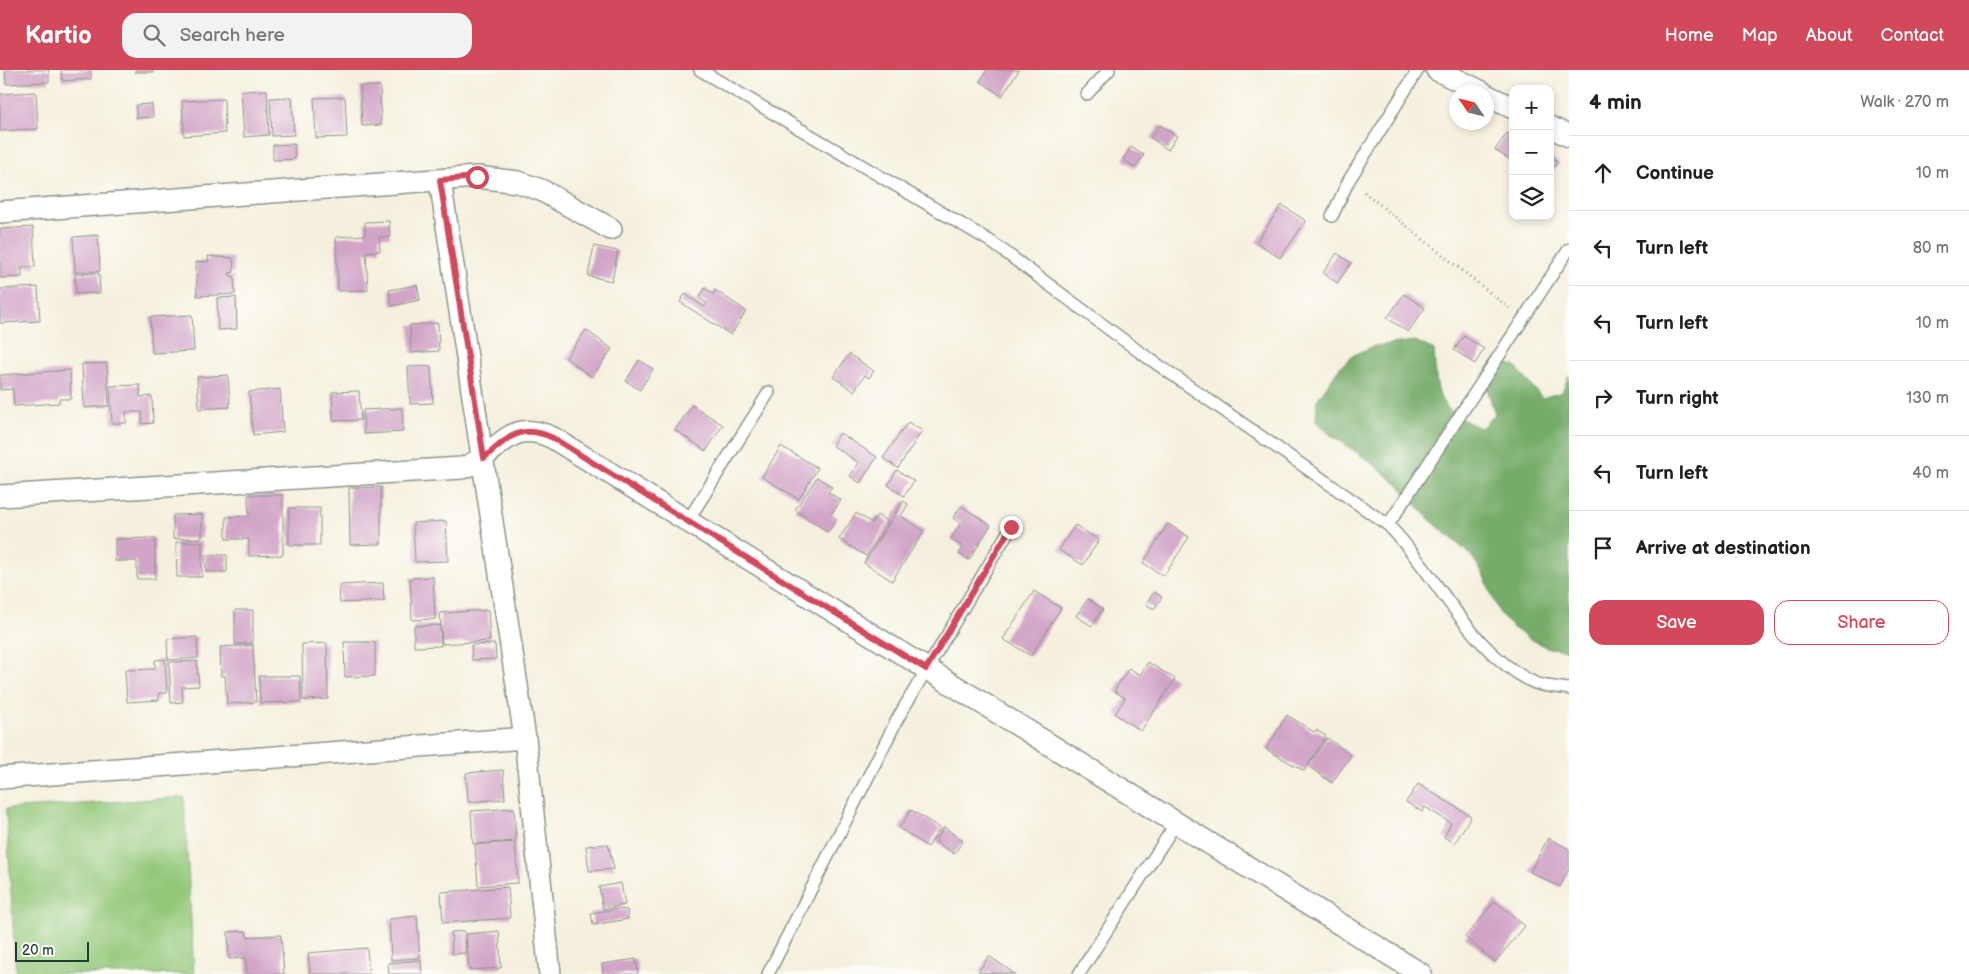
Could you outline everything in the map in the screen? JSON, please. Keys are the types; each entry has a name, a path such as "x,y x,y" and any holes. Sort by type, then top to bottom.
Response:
{"street":[{"path":"1437,70 1468,85"},
{"path":"1494,99 1509,106"},
{"path":"1554,129 1569,136"},
{"path":"0,212 477,177 518,182 558,198 611,229"},
{"path":"440,180 484,458 525,738 550,974"},
{"path":"0,496 462,468 473,465 484,458 518,432 534,430 553,438 686,522 1421,974"},
{"path":"0,778 525,738"}],"lane":[{"path":"700,70 990,241 1137,350 1388,525 1403,541 1483,644 1510,669 1537,684 1569,689"},
{"path":"1087,94 1109,70"},
{"path":"1332,216 1350,180 1418,70"},
{"path":"1388,525 1569,249"},
{"path":"686,522 769,392"},
{"path":"768,974 898,716 1011,527"},
{"path":"1079,974 1176,823"}],"path":[{"path":"1350,180 1524,320"}],"green space":[{"path":"1415,341 1434,350 1438,390 1441,399 1447,407 1466,421 1481,428 1495,414 1483,375 1496,359 1516,367 1542,398 1562,392 1569,375 1569,650 1549,648 1530,639 1512,627 1499,612 1483,574 1472,556 1427,517 1400,486 1316,422 1317,400 1339,368 1355,354 1374,346"},
{"path":"184,797 194,974 16,974 6,809"}],"building":[{"path":"5,70 49,70 49,82 6,84"},
{"path":"61,70 91,70 91,79 62,81"},
{"path":"135,70 153,70 153,72 135,72"},
{"path":"987,70 1019,70 1002,96 980,81"},
{"path":"360,86 380,86 381,125 362,126"},
{"path":"267,90 269,135 244,137 241,91"},
{"path":"36,92 38,129 0,131 0,94"},
{"path":"292,97 294,135 272,136 270,98"},
{"path":"345,97 347,137 316,138 314,98"},
{"path":"224,99 225,133 184,136 182,101"},
{"path":"152,104 153,117 136,118 136,105"},
{"path":"1160,125 1177,136 1168,150 1151,138"},
{"path":"1507,133 1509,134 1509,159 1495,150"},
{"path":"294,144 295,159 273,160 273,145"},
{"path":"1131,147 1144,155 1135,168 1123,159"},
{"path":"1554,159 1558,162 1554,168"},
{"path":"1282,205 1306,221 1280,258 1256,242"},
{"path":"389,221 390,237 379,237 380,251 366,252 368,290 338,291 336,237 365,235 365,222"},
{"path":"33,227 35,267 22,267 22,277 0,278 0,229"},
{"path":"98,235 100,271 75,272 73,237"},
{"path":"594,246 618,251 612,281 588,276"},
{"path":"1337,253 1351,263 1337,283 1323,273"},
{"path":"208,256 233,258 234,272 229,273 230,276 234,276 235,294 197,296 196,262 209,261"},
{"path":"99,273 100,293 76,294 75,274"},
{"path":"417,285 420,300 392,306 389,290"},
{"path":"38,287 40,321 0,323 0,289"},
{"path":"705,288 713,294 715,290 746,311 731,335 680,302 685,294 704,307 707,303 699,298"},
{"path":"1404,294 1425,308 1408,332 1387,318"},
{"path":"236,297 237,329 218,330 217,298"},
{"path":"192,315 194,351 152,353 150,317"},
{"path":"438,323 439,351 411,353 410,325"},
{"path":"586,330 612,349 592,377 566,358"},
{"path":"1464,336 1484,349 1475,364 1454,350"},
{"path":"849,354 874,371 869,378 865,375 854,391 833,377"},
{"path":"639,360 653,369 640,390 626,381"},
{"path":"107,363 109,406 84,408 82,364"},
{"path":"431,366 433,403 410,404 408,367"},
{"path":"70,370 71,399 59,399 59,403 14,406 13,389 0,390 0,375"},
{"path":"228,375 230,407 199,409 197,377"},
{"path":"140,385 140,397 152,396 153,423 142,424 142,412 126,412 126,423 112,423 110,386"},
{"path":"280,389 283,432 253,435 249,392"},
{"path":"359,391 361,420 333,421 332,392"},
{"path":"692,405 723,425 706,451 675,430"},
{"path":"402,408 403,432 364,434 363,410"},
{"path":"908,422 922,431 898,468 883,458"},
{"path":"840,433 877,457 860,483 850,476 859,463 832,445"},
{"path":"781,446 818,468 799,499 762,477"},
{"path":"897,470 914,481 904,496 888,485"},
{"path":"817,477 832,487 828,492 841,500 831,515 837,519 828,532 795,510"},
{"path":"381,487 381,544 350,545 349,488"},
{"path":"248,495 283,495 283,555 249,556 249,539 226,539 226,517 249,516"},
{"path":"903,501 908,504 901,516 924,531 892,581 864,563"},
{"path":"961,506 991,525 969,560 959,554 963,547 951,539 961,523 953,518"},
{"path":"289,508 320,508 320,545 289,545"},
{"path":"856,513 872,523 877,515 888,522 866,556 839,539"},
{"path":"202,514 202,538 173,539 173,515"},
{"path":"446,521 448,561 415,562 413,523"},
{"path":"1168,524 1189,537 1164,576 1143,563"},
{"path":"1075,525 1099,540 1083,565 1059,550"},
{"path":"155,538 155,579 137,579 137,561 115,561 115,539"},
{"path":"176,542 202,542 202,577 177,577"},
{"path":"205,555 227,555 227,572 206,572"},
{"path":"433,577 435,619 412,620 410,578"},
{"path":"383,583 384,601 340,603 339,585"},
{"path":"1034,591 1061,608 1031,656 1003,639"},
{"path":"1154,592 1162,597 1154,609 1146,604"},
{"path":"1088,599 1103,609 1092,626 1076,616"},
{"path":"235,610 253,610 253,643 235,644"},
{"path":"488,610 490,641 442,644 440,613"},
{"path":"440,625 441,646 414,647 414,626"},
{"path":"197,637 198,658 168,660 167,639"},
{"path":"344,642 375,642 375,676 345,677"},
{"path":"327,643 328,699 303,700 302,644"},
{"path":"495,644 496,659 472,660 471,645"},
{"path":"253,645 256,702 227,704 225,676 221,676 220,647"},
{"path":"165,659 167,693 159,693 159,700 127,702 125,670 155,669 155,660"},
{"path":"197,661 199,686 182,687 183,702 171,703 169,662"},
{"path":"1148,662 1175,679 1141,731 1115,714 1125,698 1114,691 1129,668 1140,675"},
{"path":"259,676 300,676 301,702 260,703"},
{"path":"1287,715 1314,732 1316,730 1326,736 1304,771 1266,749"},
{"path":"1327,738 1351,755 1332,783 1308,766"},
{"path":"503,770 505,799 468,802 466,773"},
{"path":"1418,784 1471,816 1455,843 1444,837 1451,823 1425,807 1422,812 1406,802"},
{"path":"514,808 516,841 473,844 471,811"},
{"path":"911,810 940,828 928,847 899,828"},
{"path":"944,827 963,841 954,854 935,841"},
{"path":"1548,838 1569,849 1569,869 1560,887 1530,872"},
{"path":"515,842 518,883 478,886 475,845"},
{"path":"608,844 614,869 589,871 586,846"},
{"path":"621,883 625,905 603,909 599,887"},
{"path":"508,887 510,918 443,923 441,892"},
{"path":"1495,901 1525,926 1495,962 1465,937"},
{"path":"616,909 627,910 628,919 593,925 591,913"},
{"path":"417,916 420,958 391,960 389,919"},
{"path":"246,931 247,937 281,935 284,974 247,974 246,958 229,959 228,932"},
{"path":"465,931 466,953 452,954 451,932"},
{"path":"499,931 501,968 469,970 466,934"},
{"path":"367,948 369,974 310,974 308,953"},
{"path":"989,956 1015,974 978,972"},
{"path":"636,959 638,974 603,974 602,964"},
{"path":"421,960 422,974 389,974 388,963"}],"route":[{"path":"477,177 440,180 484,458 507,438 518,432 534,430 553,438 926,669 1011,527"}]}
